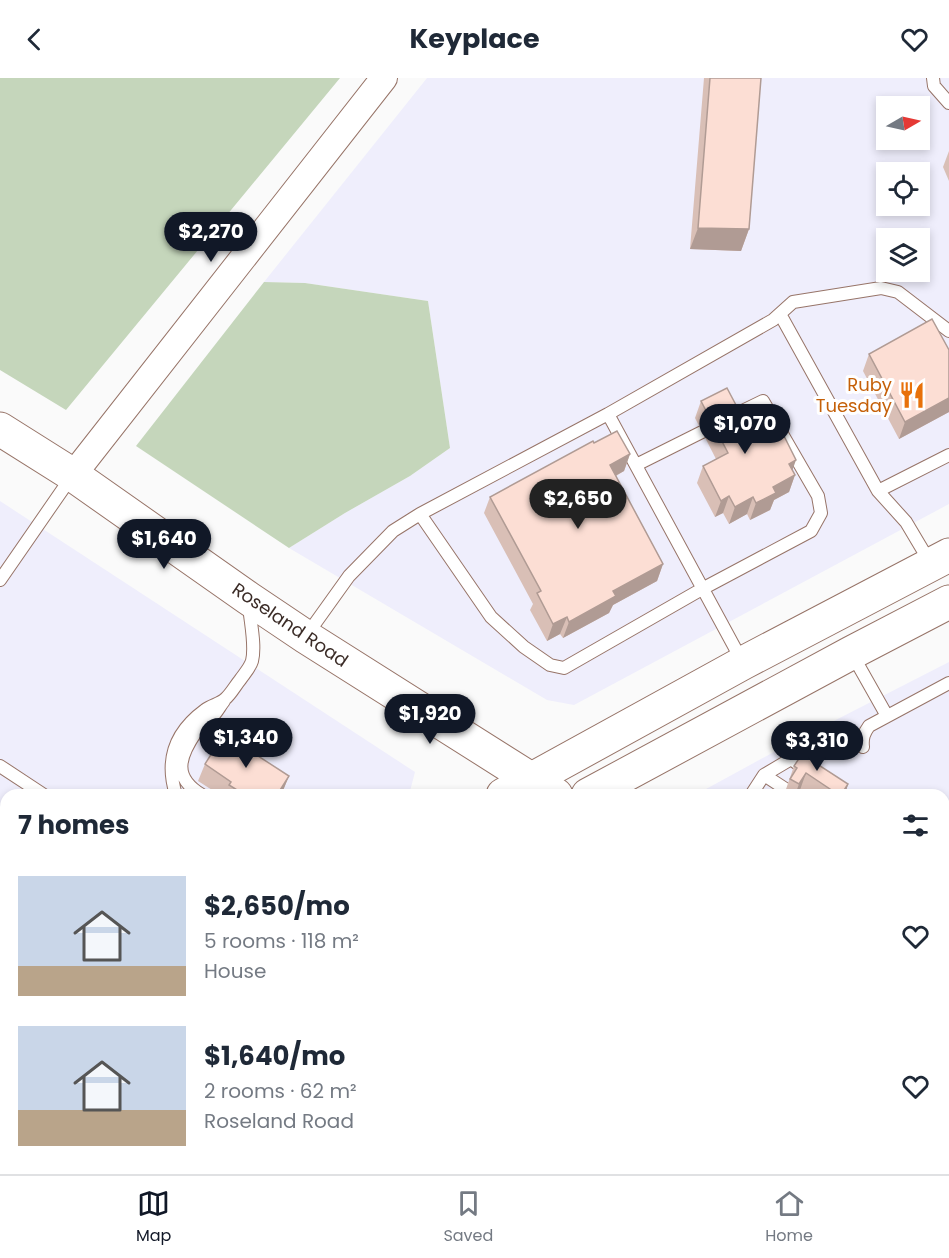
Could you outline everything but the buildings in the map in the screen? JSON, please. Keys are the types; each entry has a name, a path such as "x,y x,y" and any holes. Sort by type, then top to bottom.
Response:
{"main road":[{"name":"Roseland Road","path":"0,429 73,475 248,598 544,787"},
{"path":"544,787 743,663 940,559"},
{"path":"599,789 949,602"}],"street":[{"path":"73,475 384,78"}],"lane":[{"path":"933,78 934,86 949,103"},
{"path":"306,636 349,576 393,531 420,514 608,414 773,320 793,302 881,288 898,292 949,332"},
{"path":"780,314 878,492 940,559"},
{"path":"420,514 491,617 524,647 550,665 564,668 702,589 811,531 820,513 818,496 763,401 728,418"},
{"path":"608,414 743,663"},
{"path":"636,465 702,432"},
{"path":"878,492 949,455"},
{"path":"0,580 73,475"},
{"path":"193,789 184,781 181,769 182,759 197,731 212,718 249,668 252,659 248,598"},
{"path":"851,653 887,716"},
{"path":"863,747 862,740 869,726 949,683"},
{"path":"174,789 171,767 175,746 183,731 206,709 225,700"},
{"path":"755,789 764,775 791,759 802,767"},
{"path":"0,766 35,789"},
{"path":"764,775 785,789"}],"shaded area":[{"path":"427,78 949,78 949,504 574,705 547,700 289,548 410,476 450,448 428,301 305,283 264,282"},
{"path":"0,501 415,772 411,789 0,789"},
{"path":"949,662 949,789 706,789"}],"green space":[{"path":"0,78 340,78 66,410 0,370"},
{"path":"264,282 305,283 428,301 450,448 410,476 289,548 136,446"}],"place":[{"name":"Ruby Tuesday","path":"912,395"}]}
